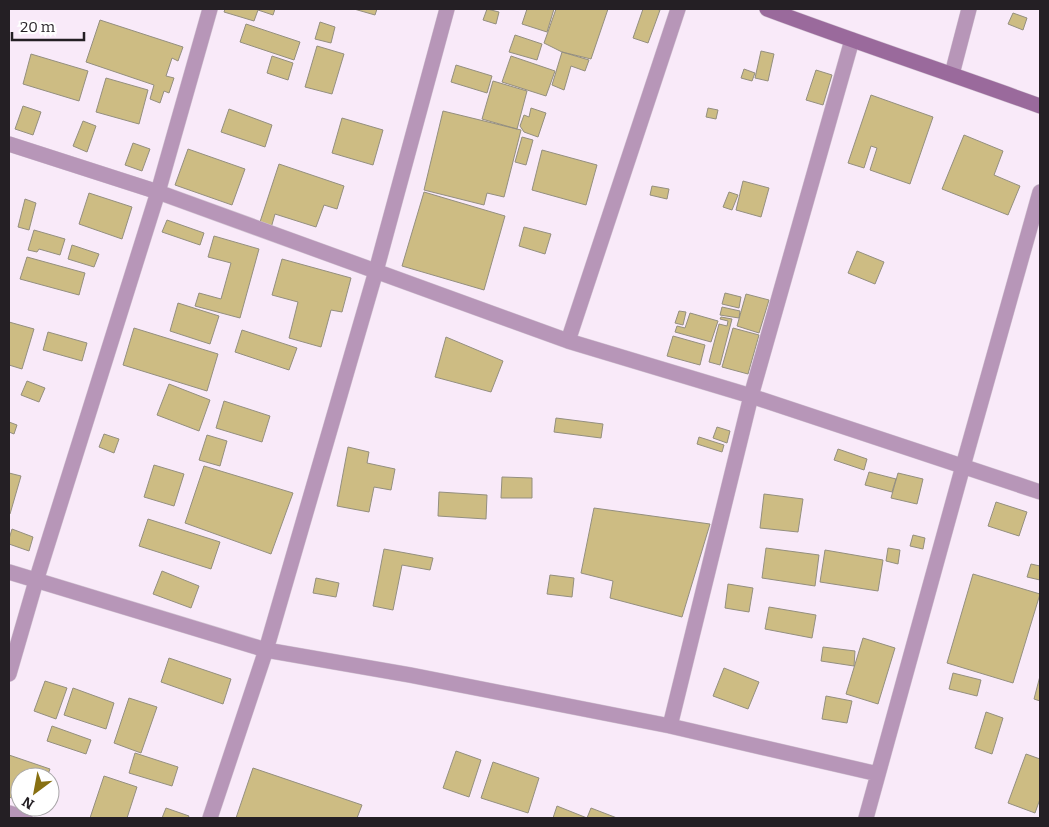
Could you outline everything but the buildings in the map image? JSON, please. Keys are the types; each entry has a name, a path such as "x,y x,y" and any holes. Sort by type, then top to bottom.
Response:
{"street":[{"path":"9,674 36,581 158,192 210,9"},
{"path":"210,818 266,650 376,271 447,9"},
{"path":"568,341 678,9"},
{"path":"767,9 1040,106"},
{"path":"952,74 969,9"},
{"path":"670,726 751,396 852,40"},
{"path":"9,144 158,192 568,341 751,396 1040,492"},
{"path":"866,818 1040,192"},
{"path":"9,572 266,650 410,675 670,726 878,774"},
{"path":"9,813 25,818"}]}
